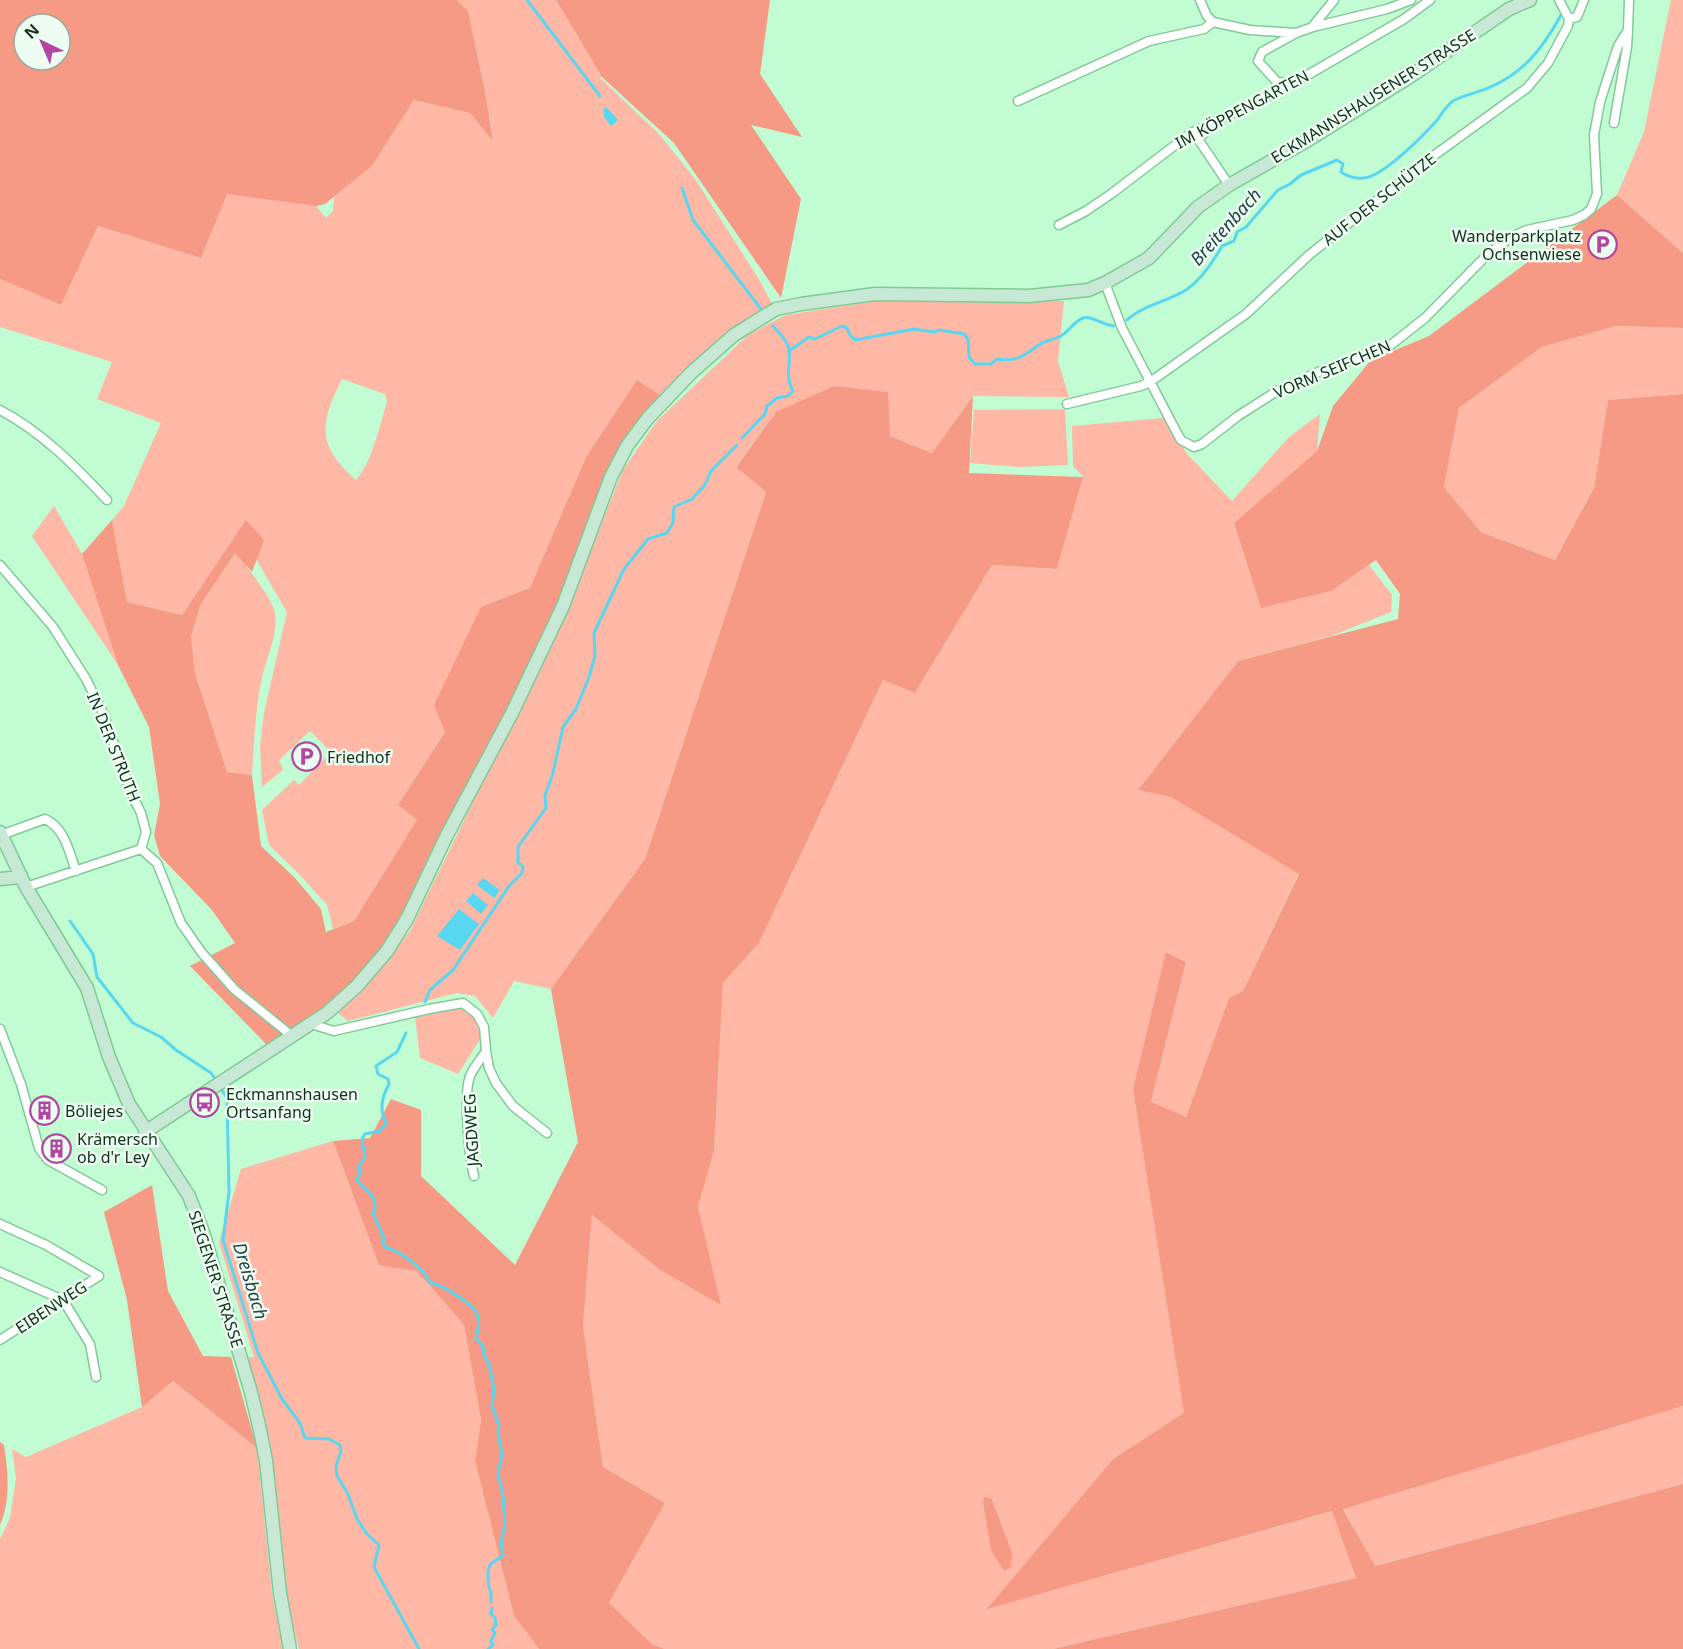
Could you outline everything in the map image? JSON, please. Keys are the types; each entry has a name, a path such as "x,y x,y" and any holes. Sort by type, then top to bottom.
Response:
{"main road":[{"name":"ECKMANNSHAUSENER STRASSE","path":"145,1132 327,1013 357,986 387,951 406,919 446,837 512,713 563,606 611,477 627,446 648,418 692,372 734,335 776,309 875,294 1029,296 1088,290 1105,283 1149,258 1198,207 1229,184 1329,127 1405,80 1509,9 1530,0"},
{"name":"SIEGENER STRASSE","path":"0,833 24,882 87,988 109,1057 129,1104 145,1132 189,1196 203,1232 251,1392 266,1461 280,1593 290,1649"},
{"path":"0,879 24,882"}],"street":[{"path":"1200,0 1213,22 1250,30 1296,33"},
{"path":"1313,27 1334,0"},
{"path":"1294,83 1277,82 1258,61 1262,52 1296,33 1313,27 1387,9 1411,0"},
{"name":"IM KÖPPENGARTEN","path":"1059,225 1086,211 1111,194 1191,133 1294,83 1404,19 1430,0"},
{"path":"1559,0 1569,19"},
{"name":"AUF DER SCHÜTZE","path":"1067,404 1150,382 1246,314 1303,260 1425,162 1527,88 1542,73 1568,26 1569,19 1577,17 1584,0"},
{"name":"VORM SEIFCHEN","path":"1150,382 1181,440 1194,447 1202,444 1238,416 1288,385 1392,344 1425,318 1486,256 1511,237 1527,230 1573,220 1584,215 1591,209 1597,194 1594,135 1600,102 1618,46 1628,30 1629,0"},
{"path":"1018,101 1149,41 1204,29 1213,22"},
{"path":"1614,123 1628,30"},
{"path":"1216,121 1198,140 1229,184"},
{"path":"1105,283 1122,328 1150,382"},
{"path":"0,410 68,459 107,500"},
{"name":"IN DER STRUTH","path":"0,565 52,627 86,679 104,715 141,813 146,832 141,849"},
{"path":"0,833 45,819 51,822 61,832 76,871"},
{"path":"24,882 76,871 141,849 157,863 181,923 202,953 234,989 292,1036"},
{"path":"311,1024 334,1031 463,1003 477,1014 484,1027 490,1069 505,1096 513,1106 547,1133"},
{"path":"0,1029 21,1084 39,1148 48,1160 102,1190"},
{"name":"JAGDWEG","path":"474,1176 470,1149 468,1088 470,1076 486,1051"},
{"name":"EIBENWEG","path":"0,1224 46,1245 99,1276 0,1340"},
{"path":"0,1272 63,1300 90,1344 96,1377"}],"shaded area":[{"path":"0,0 457,0 468,11 493,141 470,113 414,100 372,166 325,204 316,206 227,194 201,258 98,226 61,305 0,279"},
{"path":"457,0 556,0 602,77 600,78 659,134 695,179 760,281 772,304 729,331 661,396 637,381 586,457 530,589 481,607 445,732 398,805 418,820 354,921 333,929 327,905 269,845 262,810 294,780 299,785 331,752 310,731 279,760 283,770 262,787 260,746 264,713 287,612 256,559 263,539 246,521 182,615 127,602 112,520 124,506 161,423 97,399 112,362 0,327 0,279 61,305 98,226 201,258 227,193 316,206 326,218 333,211 334,197 372,166 414,100 470,113 493,140 468,11","holes":["342,379 385,394 387,402 375,443 367,464 356,480 343,468 328,445 326,422 329,409"]},
{"path":"556,0 770,0 760,74 802,137 751,125 801,199 781,298 674,143 602,77"},
{"path":"1671,0 1683,0 1683,253 1617,195 1644,132"},
{"path":"1617,195 1683,253 1683,328 1616,326 1542,347 1459,408 1444,487 1481,532 1555,560 1594,488 1608,400 1683,394 1683,1406 1343,1509 1375,1566 1683,1484 1683,1649 1053,1649 1356,1578 1332,1511 987,1609 1113,1459 1184,1413 1133,1089 1166,952 1186,962 1151,1102 1186,1117 1229,998 1243,991 1299,874 1171,797 1138,790 1238,661 1398,619 1400,594 1376,560 1331,591 1261,608 1234,523 1317,451 1333,406 1371,360 1429,336"},
{"path":"877,301 1064,301 1058,361 1069,397 973,396 932,453 890,436 776,412 736,466 766,492 645,859 551,989 514,981 493,1018 475,996 457,993 348,1021 338,1013 369,983 410,931 568,607 623,470 656,422 749,334 786,315"},
{"path":"1616,326 1683,328 1683,394 1608,400 1594,488 1555,560 1481,532 1444,487 1459,408 1542,347"},
{"path":"637,380 661,396 624,444 558,606 507,711 447,823 406,907 383,946 351,985 319,1012 266,1044 190,966 235,943 212,910 160,856 154,835 160,804 149,727 118,665 82,554 112,520 127,602 182,615 246,520 264,540 252,572 235,553 200,606 191,637 195,673 227,772 252,775 261,846 295,878 321,909 326,932 354,921 417,820 398,805 445,732 434,705 481,607 530,588 586,457"},
{"path":"834,386 888,392 890,436 932,453 973,396 969,473 1083,477 1057,569 992,565 915,693 883,680 759,943 723,983 714,1151 698,1207 721,1305 660,1270 592,1215 583,1326 603,1467 665,1503 609,1603 652,1644 665,1649 539,1649 514,1616 475,1461 481,1420 464,1325 417,1271 379,1265 333,1141 370,1138 391,1099 421,1110 421,1176 515,1265 578,1142 551,989 645,859 766,492 736,467 776,412"},
{"path":"1065,409 1068,465 1019,467 970,463 974,410"},
{"path":"1320,414 1317,451 1234,523 1261,607 1331,591 1369,565 1392,595 1391,612 1331,636 1238,661 1138,790 1171,796 1299,873 1243,991 1229,998 1186,1117 1151,1103 1186,962 1167,952 1133,1089 1185,1413 1113,1459 989,1608 1333,1511 1356,1578 1053,1649 665,1649 652,1644 609,1603 665,1503 603,1467 583,1326 592,1215 660,1270 720,1304 698,1207 714,1151 723,983 759,943 883,680 915,693 992,565 1057,569 1083,477 1073,466 1072,426 1164,418 1188,455 1232,501 1289,437"},
{"path":"54,506 82,554 118,665 32,536"},
{"path":"236,552 265,592 275,614 275,631 259,694 252,775 227,772 195,673 191,637 200,606"},
{"path":"461,1007 473,1015 482,1036 458,1074 420,1058 415,1016"},
{"path":"333,1141 379,1264 417,1271 464,1325 481,1420 475,1461 514,1616 539,1649 299,1649 288,1606 270,1448 245,1357 254,1357 219,1242 241,1169"},
{"path":"152,1185 168,1291 203,1356 231,1357 257,1448 173,1381 142,1407 127,1300 104,1212"},
{"path":"173,1381 257,1448 272,1593 283,1649 0,1649 0,1539 10,1518 16,1478 12,1449 26,1457 142,1407"},
{"path":"1683,1406 1683,1484 1374,1566 1343,1508"},
{"path":"0,1442 4,1445 8,1485 6,1506 0,1525"},
{"path":"984,1497 991,1498 1012,1553 1011,1567 1004,1571 991,1550"}],"water":[{"path":"606,107 618,120 611,126 604,117"},
{"path":"483,878 500,890 494,898 477,885"},
{"path":"473,893 488,905 481,914 466,901"},
{"path":"459,909 479,924 460,950 437,936"}],"waterway":[{"path":"527,0 600,96"},
{"name":"Breitenbach","path":"1127,320 1140,311 1179,294 1191,286 1206,270 1222,246 1234,241 1237,232 1246,227 1278,190 1301,175 1337,160 1343,164 1341,172 1354,178 1371,176 1381,171 1414,144 1453,101 1484,90 1522,67 1539,49 1561,15"},
{"path":"682,188 693,220 761,309"},
{"name":"Breitenbach","path":"789,350 809,337 815,339 842,326 847,328 855,340 914,329 934,332 940,330 964,334 968,339 969,357 975,364 991,364 997,359 1010,360 1020,357 1041,343 1061,336 1077,321 1086,317 1114,326"},
{"path":"742,438 765,414 767,406 777,398 788,396 793,391 788,373 788,346 773,326"},
{"path":"425,1002 430,990 453,970 509,886 522,873 523,867 518,862 518,847 546,808 545,796 553,773 563,727 576,709 589,677 595,656 594,633 624,569 648,539 667,533 673,523 674,507 692,499 705,485 711,471 737,445"},
{"name":"Dreisbach","path":"70,921 93,954 97,977 133,1023 161,1037 211,1073 216,1080"},
{"path":"406,1033 397,1052 376,1066 378,1074 388,1079 389,1084 382,1103 386,1123 380,1131 365,1134 362,1139 365,1157 359,1166 360,1172 357,1180 371,1194 375,1202 373,1213 384,1238 385,1247 411,1261 423,1272 430,1283 441,1286 463,1300 478,1317 476,1338 483,1347 489,1364 494,1389 492,1405 499,1426 502,1454 498,1473 503,1495 505,1524 501,1543 503,1556 489,1566 488,1585 491,1602"},
{"name":"Dreisbach","path":"219,1086 227,1098 229,1192 223,1240 258,1353 282,1399 300,1423 305,1438 329,1439 340,1445 341,1451 336,1466 337,1476 348,1494 357,1519 367,1534 379,1545 374,1567 419,1649"},
{"path":"488,1649 493,1645 491,1641 495,1633 492,1630 496,1625 495,1618 491,1614 492,1608"}],"place":[{"name":"Wanderparkplatz Ochsenwiese","path":"1602,245"},
{"name":"Friedhof","path":"306,757"},
{"name":"Eckmannshausen Ortsanfang","path":"205,1103"},
{"name":"Böliejes","path":"44,1111"},
{"name":"Krämersch ob d'r Ley","path":"56,1148"}]}
